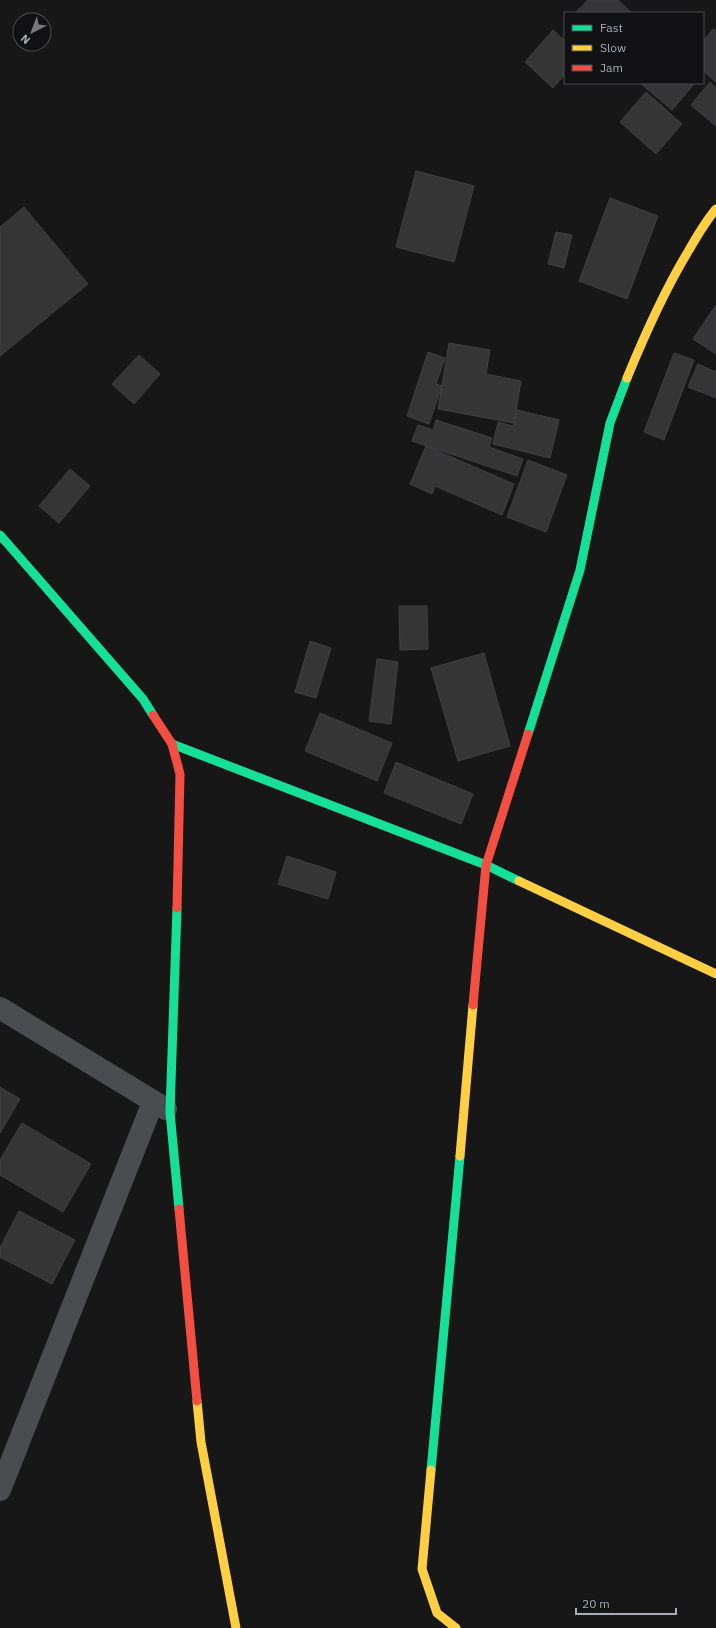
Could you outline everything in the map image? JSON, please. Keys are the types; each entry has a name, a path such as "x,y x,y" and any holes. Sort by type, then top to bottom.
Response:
{"street":[{"path":"456,1628 437,1613 422,1569 486,865 580,570 610,423 642,341 671,280 707,220 716,209"},
{"path":"0,535 143,699 172,744 180,774 180,806 162,1107 201,1442 236,1628"},
{"path":"172,744 486,865 716,974"},
{"path":"0,1008 162,1107"},
{"path":"0,1490 162,1107"}],"building":[{"path":"588,0 618,0 631,12 576,12"},
{"path":"713,29 716,31 716,82 704,72 704,40"},
{"path":"553,30 564,40 564,75 553,88 525,62"},
{"path":"710,82 716,88 716,126 691,105"},
{"path":"641,84 694,84 672,110"},
{"path":"646,92 682,124 656,154 620,122"},
{"path":"416,171 474,186 454,262 396,247"},
{"path":"610,198 658,216 627,299 579,281"},
{"path":"24,207 88,284 0,356 0,227"},
{"path":"556,232 572,235 564,268 548,264"},
{"path":"716,305 716,354 693,339"},
{"path":"449,343 490,350 486,374 521,381 514,423 438,409"},
{"path":"428,352 445,358 436,384 442,386 429,424 407,416"},
{"path":"674,353 694,360 664,440 644,432"},
{"path":"139,355 160,374 134,404 112,384"},
{"path":"698,364 716,372 716,398 688,387"},
{"path":"517,410 559,420 550,458 493,444 498,422 513,426"},
{"path":"436,420 492,438 489,447 523,459 517,476 412,441 418,425 433,430"},
{"path":"426,446 514,484 502,515 435,486 432,494 410,484"},
{"path":"528,460 567,475 546,532 507,517"},
{"path":"70,469 90,486 59,523 39,506"},
{"path":"399,606 427,606 428,649 400,650"},
{"path":"310,641 331,648 316,698 295,692"},
{"path":"484,653 510,746 458,761 431,668"},
{"path":"377,659 398,662 391,724 369,721"},
{"path":"320,713 392,743 377,781 305,751"},
{"path":"396,762 473,794 461,824 384,793"},
{"path":"287,856 336,872 328,899 278,884"},
{"path":"0,1087 20,1099 0,1133"},
{"path":"22,1123 91,1164 63,1212 0,1175 0,1160"},
{"path":"19,1211 75,1240 52,1284 0,1257 0,1248"}],"traffic: fast":[{"path":"528,734 580,570 610,423 627,378"},
{"path":"0,535 143,699 153,715"},
{"path":"172,744 486,865 519,881"},
{"path":"177,908 170,1112 179,1209"},
{"path":"431,1470 460,1156"}],"traffic: slow":[{"path":"627,378 671,281 698,234 716,209"},
{"path":"519,881 716,974"},
{"path":"460,1156 473,1005"},
{"path":"197,1401 201,1442 236,1628"},
{"path":"431,1470 422,1569 437,1613 456,1628"}],"traffic: jam":[{"path":"153,715 172,744 180,774 177,908"},
{"path":"473,1005 486,865 528,734"},
{"path":"179,1209 197,1401"}]}
